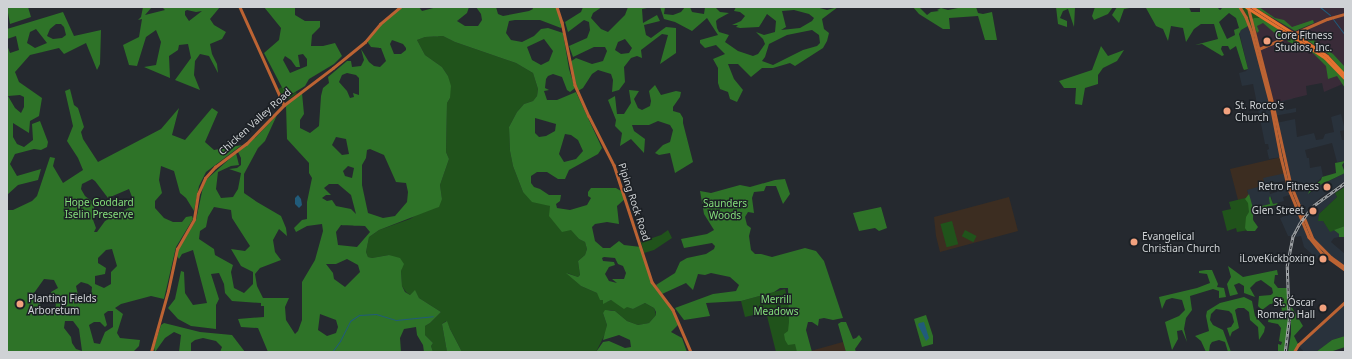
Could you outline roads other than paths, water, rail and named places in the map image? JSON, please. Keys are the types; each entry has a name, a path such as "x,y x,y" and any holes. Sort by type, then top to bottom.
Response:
{"main road":[{"path":"240,7 284,105"},
{"name":"Chicken Valley Road","path":"151,352 168,291 177,249 194,219 198,194 203,182 215,167 246,144 284,105 365,42 380,24 400,7"},
{"name":"Piping Rock Road","path":"557,7 562,22 575,85 616,171 652,282 673,310 691,352"},
{"path":"1240,7 1248,22 1258,48"},
{"path":"1249,8 1327,56 1345,75"},
{"path":"1249,8 1273,104 1289,180 1309,234 1322,252 1345,270"},
{"path":"1258,48 1327,19 1345,14"},
{"path":"1295,36 1325,58 1345,79"},
{"path":"1309,234 1320,247 1345,267"},
{"path":"1294,352 1298,344 1345,302"}],"water":[{"path":"298,195 301,199 302,205 299,208 295,204 295,198"},
{"path":"924,322 929,338 926,341 918,325 919,323"}],"waterway":[{"path":"1320,7 1330,15"},
{"path":"1333,19 1345,35"},
{"path":"332,352 340,341 350,321 359,315 376,314 396,320 433,316"}],"railway":[{"path":"1285,352 1289,321 1287,266 1293,236 1300,223 1313,206 1345,183"}],"place":[{"name":"Core Fitness Studios, Inc.","path":"1267,41"},
{"name":"St. Rocco's Church","path":"1227,111"},
{"name":"Retro Fitness","path":"1327,187"},
{"name":"Glen Street","path":"1313,211"},
{"name":"Evangelical Christian Church","path":"1134,242"},
{"name":"iLoveKickboxing","path":"1323,259"},
{"name":"Planting Fields Arboretum","path":"20,304"},
{"name":"St. Óscar Romero Hall","path":"1323,308"}],"park label":[{"name":"Hope Goddard Iselin Preserve","path":"99,208"},
{"name":"Saunders Woods","path":"725,208"},
{"name":"Merrill Meadows","path":"776,304"}]}
